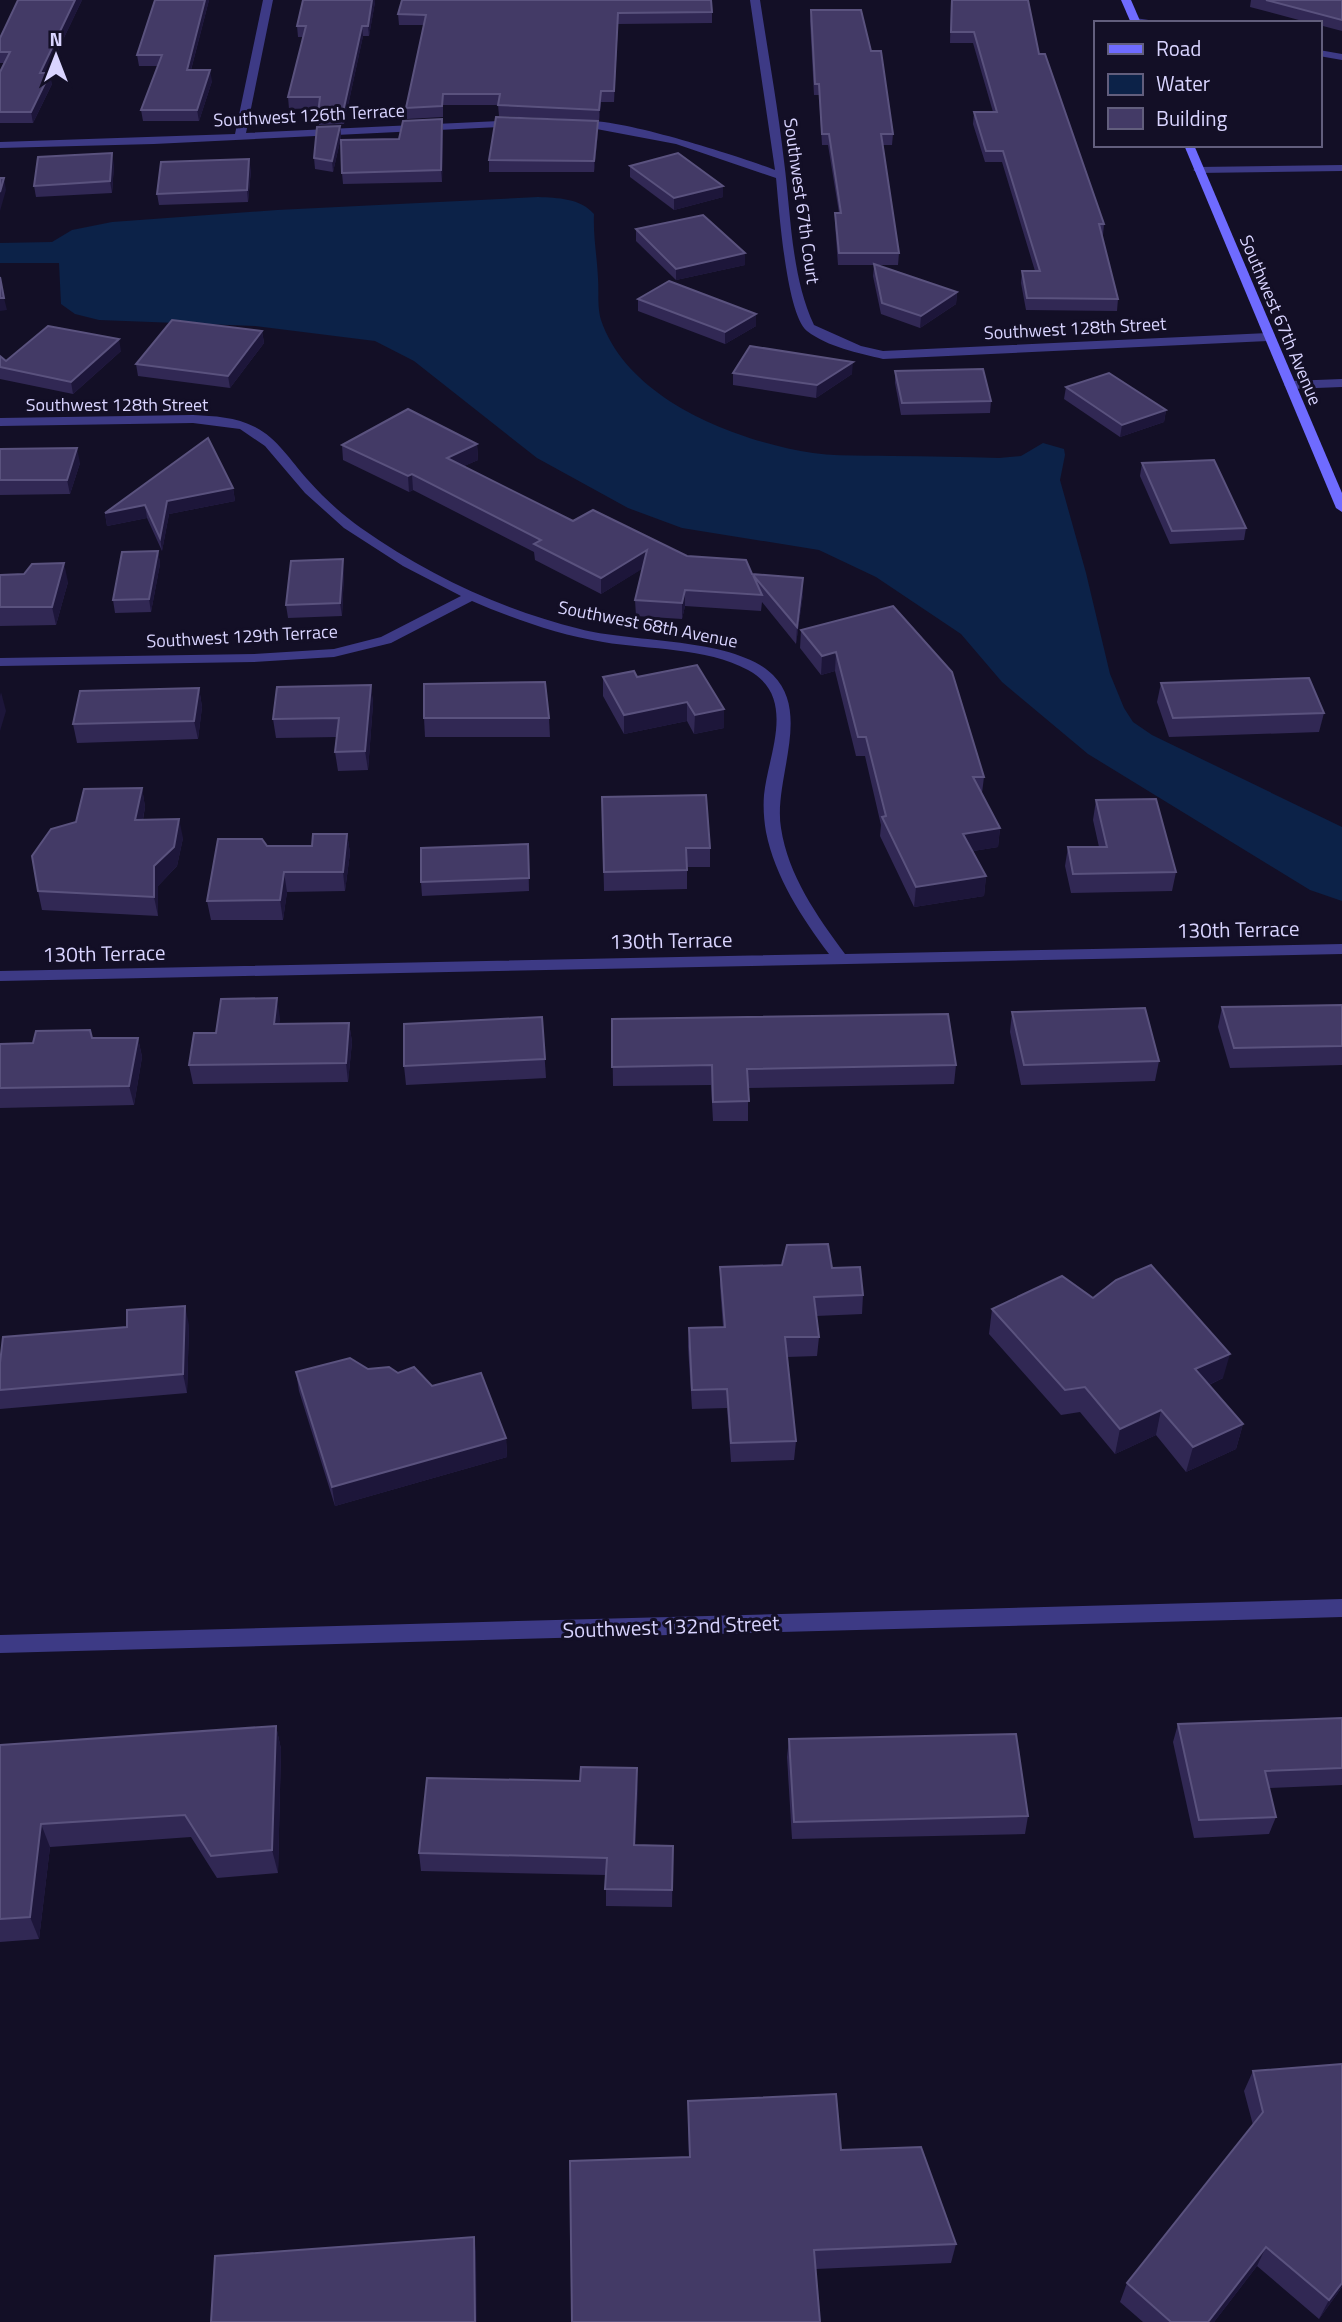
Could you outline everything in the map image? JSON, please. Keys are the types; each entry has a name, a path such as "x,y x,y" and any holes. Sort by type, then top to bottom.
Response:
{"main road":[{"path":"1126,0 1135,21"},
{"name":"Southwest 67th Avenue","path":"1190,147 1342,508"}],"street":[{"path":"240,137 268,0"},
{"name":"Southwest 67th Court","path":"755,0 791,264 805,321 817,332 846,346 883,355"},
{"path":"1321,53 1342,57"},
{"name":"Southwest 126th Terrace","path":"0,145 240,137 535,122"},
{"path":"558,123 609,127 664,137 716,152 780,176"},
{"path":"1198,170 1342,168"},
{"name":"Southwest 128th Street","path":"883,355 1268,337"},
{"path":"1290,384 1342,383"},
{"name":"Southwest 128th Street","path":"0,422 186,419 235,423"},
{"name":"Southwest 68th Avenue","path":"235,423 267,441 306,486 356,530 404,560 473,595 520,615 584,634 732,658 769,679 781,701 785,723 771,799 775,839 780,856 805,907 840,958"},
{"name":"Southwest 129th Terrace","path":"0,662 254,658 334,653 386,640 473,595"},
{"name":"130th Terrace","path":"0,976 1342,949"},
{"name":"Southwest 132nd Street","path":"0,1644 1342,1608"}],"water":[{"path":"538,197 575,202 594,214 601,320 615,348 635,373 660,394 719,427 783,447 823,454 999,458 1021,456 1043,443 1064,449 1060,480 1110,674 1124,708 1133,722 1152,735 1342,827 1342,901 1310,890 1088,754 1002,682 961,634 876,577 819,550 682,528 628,508 537,458 414,361 375,341 255,326 99,320 75,314 61,304 59,263 0,263 0,243 52,242 72,230 112,222 277,210"}],"building":[{"path":"18,0 75,0 40,73 50,73 31,112 0,112 0,72 10,52 0,52 0,38"},
{"path":"155,0 205,0 187,70 210,70 197,110 141,110 162,55 137,55"},
{"path":"303,0 372,0 368,26 362,26 343,112 318,114 320,97 288,97 306,26 297,26"},
{"path":"402,0 711,0 712,12 618,13 614,91 601,91 599,110 498,105 500,94 443,94 442,106 406,108 426,15 398,14"},
{"path":"952,0 1028,0 1039,54 1045,54 1104,224 1099,224 1118,299 1027,298 1022,271 1040,271 1003,151 986,151 974,112 997,112 974,32 951,32"},
{"path":"1266,0 1342,0 1342,20"},
{"path":"811,10 861,10 871,51 881,51 893,134 881,134 899,253 839,253 835,213 841,213 829,134 822,134 819,84 815,84"},
{"path":"496,117 598,121 594,161 489,160"},
{"path":"442,119 441,170 342,173 341,140 399,139 403,121"},
{"path":"340,126 332,161 314,158 317,127"},
{"path":"112,153 110,181 34,186 38,157"},
{"path":"678,153 723,186 674,198 630,166"},
{"path":"249,159 247,190 157,194 161,162"},
{"path":"703,215 745,253 676,269 636,229"},
{"path":"874,264 957,292 921,316 882,303"},
{"path":"0,277 4,298 0,298"},
{"path":"669,281 756,314 725,332 638,299"},
{"path":"172,320 262,331 228,376 136,364"},
{"path":"48,326 119,339 71,382 0,367 0,356 6,361"},
{"path":"750,346 853,362 817,385 733,373"},
{"path":"983,369 991,401 902,403 895,371"},
{"path":"1109,373 1166,410 1122,425 1066,387"},
{"path":"408,409 477,444 447,458 573,521 593,510 687,556 746,560 752,574 803,578 797,627 753,575 762,595 685,590 682,603 635,600 647,550 601,578 534,544 541,540 412,474 408,476 342,445"},
{"path":"208,438 233,488 167,501 160,538 145,505 105,513"},
{"path":"77,448 67,480 0,480 0,449"},
{"path":"1214,460 1246,528 1172,531 1142,463"},
{"path":"158,551 149,599 113,600 122,552"},
{"path":"343,559 340,603 286,605 291,561"},
{"path":"64,563 52,607 0,607 0,575 24,574 32,564"},
{"path":"893,606 952,672 984,777 973,777 1000,828 963,834 986,876 916,887 882,817 886,816 866,737 858,737 836,652 822,656 801,630"},
{"path":"697,665 724,709 695,715 687,702 624,715 603,677 634,671 637,677"},
{"path":"1309,678 1324,713 1173,718 1161,683"},
{"path":"545,682 549,718 424,718 424,684"},
{"path":"371,685 365,751 335,752 339,718 273,719 277,687"},
{"path":"199,688 194,721 73,724 80,691"},
{"path":"142,788 135,820 179,819 174,847 154,866 154,897 38,891 32,856 51,829 76,822 84,789"},
{"path":"706,795 710,848 686,848 687,870 604,872 602,797"},
{"path":"1156,799 1176,872 1073,874 1068,847 1107,847 1096,800"},
{"path":"313,834 347,834 343,872 284,872 280,900 207,901 218,839 262,839 267,846 312,846"},
{"path":"528,844 529,878 421,882 421,848"},
{"path":"277,998 274,1024 349,1023 346,1063 189,1065 194,1033 216,1033 221,999"},
{"path":"1342,1005 1342,1046 1234,1048 1222,1007"},
{"path":"1145,1008 1159,1061 1024,1065 1012,1012"},
{"path":"948,1014 956,1065 747,1069 749,1101 713,1102 712,1065 612,1067 612,1019"},
{"path":"542,1017 545,1059 404,1066 404,1024"},
{"path":"90,1030 92,1038 138,1038 129,1086 0,1088 0,1044 33,1043 36,1031"},
{"path":"828,1244 832,1268 860,1267 863,1295 814,1297 819,1337 785,1337 796,1441 731,1443 727,1389 692,1390 689,1328 725,1327 720,1267 782,1265 787,1245"},
{"path":"1151,1265 1230,1354 1195,1369 1243,1424 1193,1447 1161,1410 1120,1429 1085,1387 1065,1390 992,1309 1062,1276 1093,1298 1116,1280"},
{"path":"185,1306 183,1374 0,1390 3,1337 127,1327 127,1310"},
{"path":"350,1358 368,1369 389,1367 398,1373 414,1367 432,1386 481,1373 506,1438 332,1487 296,1372"},
{"path":"1342,1718 1342,1768 1265,1771 1276,1817 1199,1820 1178,1724"},
{"path":"276,1726 272,1850 211,1856 185,1815 41,1824 30,1917 0,1919 0,1745"},
{"path":"1016,1734 1028,1816 794,1822 789,1739"},
{"path":"581,1767 637,1768 634,1845 673,1846 672,1890 605,1889 607,1858 419,1853 427,1778 580,1781"},
{"path":"1342,2064 1342,2283 1329,2300 1266,2247 1208,2322 1171,2322 1127,2283 1263,2112 1253,2071"},
{"path":"836,2094 841,2150 921,2147 956,2244 814,2250 820,2322 572,2322 570,2161 690,2157 688,2101"},
{"path":"474,2237 475,2322 211,2322 215,2256"}]}
